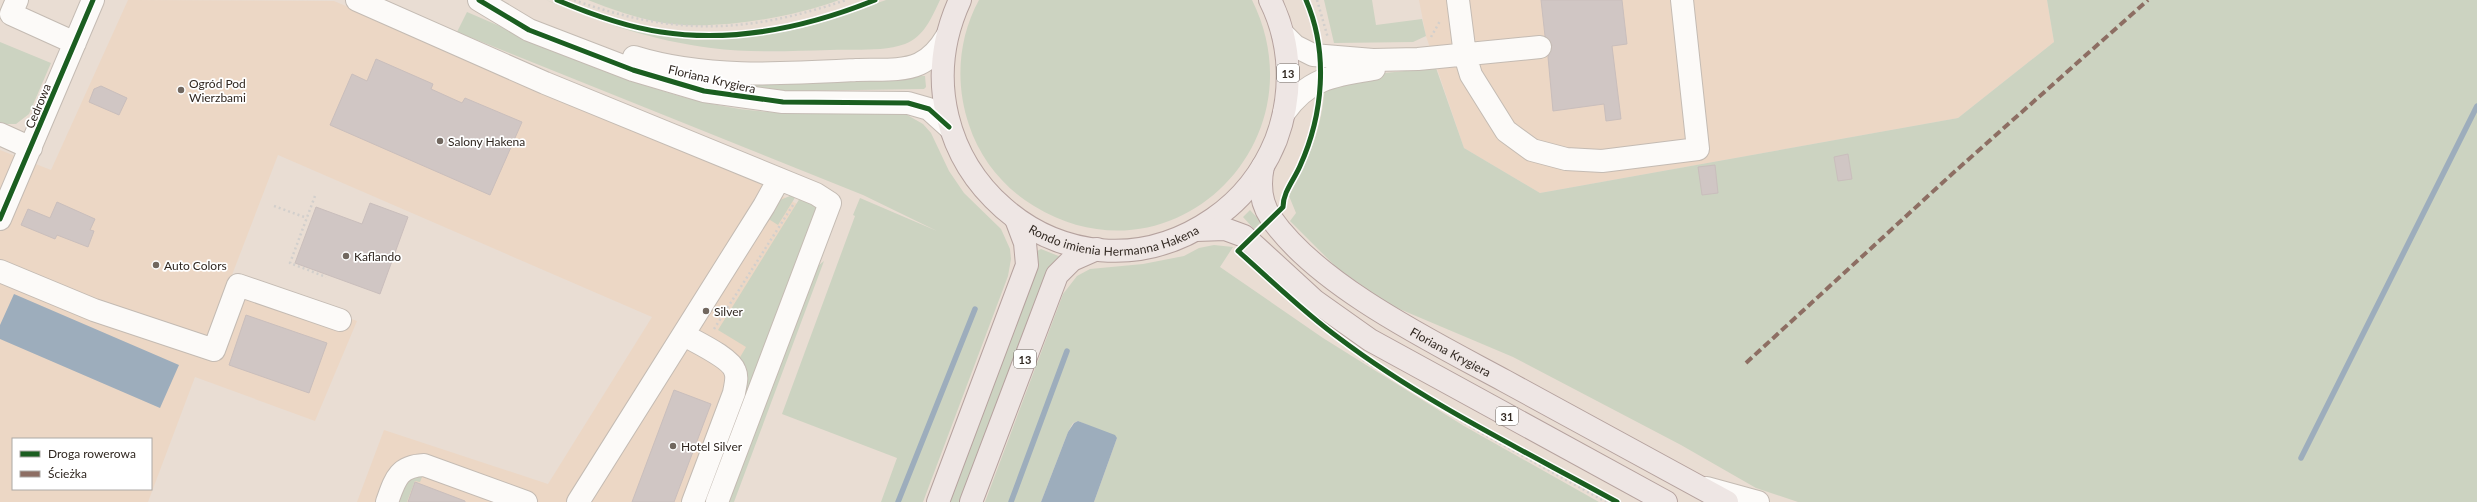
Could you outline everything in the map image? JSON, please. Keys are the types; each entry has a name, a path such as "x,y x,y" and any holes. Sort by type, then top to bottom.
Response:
{"main road":[{"name":"Rondo imienia Hermanna Hakena","path":"960,0 947,36 943,55 942,84 949,127 960,154 975,178 994,200 1016,219 1054,239 1097,249 1126,249 1154,245 1195,230 1220,214 1241,195 1263,166 1273,147 1284,113 1288,77 1283,34 1270,0"},
{"name":"Floriana Krygiera","path":"1263,166 1261,195 1271,218 1311,260 1357,296 1420,335 1727,502"},
{"name":"13","path":"938,502 1027,265 1026,243 1016,219"},
{"name":"31","path":"1195,230 1225,229 1244,236 1315,301 1370,340 1666,502"},
{"name":"13","path":"971,502 1057,275 1072,260 1097,249"}],"street":[{"path":"17,0 11,14 75,43"},
{"name":"Cedrowa","path":"0,219 93,0"},
{"path":"357,0 545,83 803,189 830,203 717,502"},
{"name":"Floriana Krygiera","path":"480,0 557,31 639,58 690,68 736,73 806,73 911,66 933,55 947,36"},
{"name":"Floriana Krygiera","path":"480,0 529,30 632,70 704,90 783,102 908,102 929,109 949,127"},
{"path":"1458,0 1465,55 1470,75 1489,107 1506,131 1532,150 1566,159 1602,161 1698,149 1682,0"},
{"path":"1283,34 1300,50 1319,50 1373,60 1418,59 1540,47"},
{"path":"1284,113 1301,93 1327,78 1418,59"},
{"path":"0,134 31,148"},
{"path":"578,502 684,336 779,179"},
{"path":"0,271 94,310 214,350 238,285 340,320"},
{"path":"684,336 729,362 735,370 736,380 734,393 693,502"},
{"path":"387,502 395,480 403,470 412,465 424,465 526,502"},
{"name":"Floriana Krygiera","path":"1698,486 1758,502"}],"path":[{"path":"574,0 642,21 684,27 710,28 754,24 791,17 846,0"},
{"path":"1318,0 1326,25 1329,45 1319,50"},
{"path":"566,4 585,10"},
{"path":"703,347 803,189"},
{"path":"315,196 290,263 326,277"},
{"path":"274,206 307,218"},
{"path":"1363,356 1427,397 1612,499"}],"shaded area":[{"path":"128,0 334,1 741,174 814,213 707,502 357,502 384,430 548,484 652,317 278,155 232,275 357,321 315,421 195,377 148,502 0,502 0,150 51,170"},
{"path":"1419,0 2047,0 2054,42 1958,118 1540,193 1464,148 1426,36"}],"green space":[{"path":"546,0 629,29 693,40 738,38 787,31 813,25 886,0 940,0 927,26 917,37 912,41 896,47 877,49 740,51 690,45 648,36 586,16"},
{"path":"588,0 839,0 820,7 750,22 678,25 649,20 605,7"},
{"path":"979,0 1252,0 1269,53 1267,104 1250,150 1221,188 1182,215 1136,229 1086,227 1034,206 1013,191 994,172 986,161 969,125 962,94 960,77 961,61 967,30"},
{"path":"1324,0 1372,0 1376,25 1422,19 1426,36 1413,42 1334,43"},
{"path":"2047,0 2477,0 2477,502 1798,502 1756,488 1681,445 1513,357 1390,305 1337,268 1290,221 1296,213 1289,196 1314,142 1321,115 1325,84 1374,74 1436,68 1464,148 1540,193 1958,118 2054,42"},
{"path":"467,12 573,58 646,86 683,97 720,105 775,113 808,114 891,111 902,112 923,124 931,133 949,171 964,193 1001,229 1010,249 1011,259 1008,276 923,502 881,502 897,458 782,414 855,216 853,215 860,198 937,231 863,195 457,32"},
{"path":"0,42 51,63 29,114 16,124 0,124"},
{"path":"925,76 926,87 924,89 789,91 713,81"},
{"path":"790,196 796,196 778,225 767,218 780,200"},
{"path":"800,198 815,205 817,209 709,502 699,502 739,359 746,347 718,330"},
{"path":"1250,210 1261,222 1254,229 1243,217"},
{"path":"1214,245 1233,247 1220,267 1323,338 1464,426 1599,502 1094,502 1117,438 1078,421 1073,423 1068,432 1041,502 985,502 1063,294 1077,276 1090,269 1143,264 1184,256 1199,248"},
{"path":"1041,249 1061,257 1045,279 1031,311 960,502 949,502 1037,259 1037,251"},
{"path":"824,261 734,502 726,502 818,266"},
{"path":"424,472 420,482 415,481 407,502 393,502 402,483"}],"water":[{"path":"14,294 179,365 160,408 0,339 0,325"},
{"path":"1078,421 1115,435 1117,438 1094,502 1041,502 1068,432 1074,423"}],"building":[{"path":"1541,0 1622,0 1627,44 1612,46 1621,119 1606,121 1604,104 1553,111 1548,57 1552,45 1545,36"},
{"name":"Salony Hakena","path":"376,59 433,84 431,89 462,103 465,98 522,122 490,195 330,125 352,74 367,81"},
{"path":"101,86 127,98 119,115 89,102 94,89"},
{"path":"1848,154 1852,179 1838,181 1834,157"},
{"path":"1715,165 1718,193 1702,195 1698,167"},
{"path":"57,202 95,219 90,230 94,231 88,247 57,235 55,239 21,225 28,209 50,218"},
{"name":"Kaflando","path":"370,203 408,217 380,294 295,263 316,207 362,224"},
{"path":"246,315 327,343 309,393 229,365"},
{"name":"Hotel Silver","path":"674,390 711,404 674,502 632,502"},
{"path":"415,482 465,501 465,502 408,502"}],"waterway":[{"path":"2301,458 2477,106"},
{"path":"898,502 975,309"},
{"path":"1011,502 1067,351"}],"marked path":[{"path":"1746,363 1952,174 2148,0"}],"cycle path":[{"path":"0,219 93,0"},
{"path":"479,0 529,30 633,70 704,91 783,102 908,103 929,109 949,127"},
{"path":"557,0 595,15 635,27 688,35 743,34 797,25 850,10 875,0"},
{"path":"1306,0 1318,41 1320,62 1320,84 1314,126 1300,166 1285,196 1283,207 1238,251 1313,318 1372,362 1440,405 1617,502"}],"place":[{"name":"Ogród Pod Wierzbami","path":"181,90"},
{"name":"Salony Hakena","path":"440,141"},
{"name":"Kaflando","path":"346,256"},
{"name":"Auto Colors","path":"156,265"},
{"name":"Silver","path":"706,311"},
{"name":"Hotel Silver","path":"673,446"}]}
